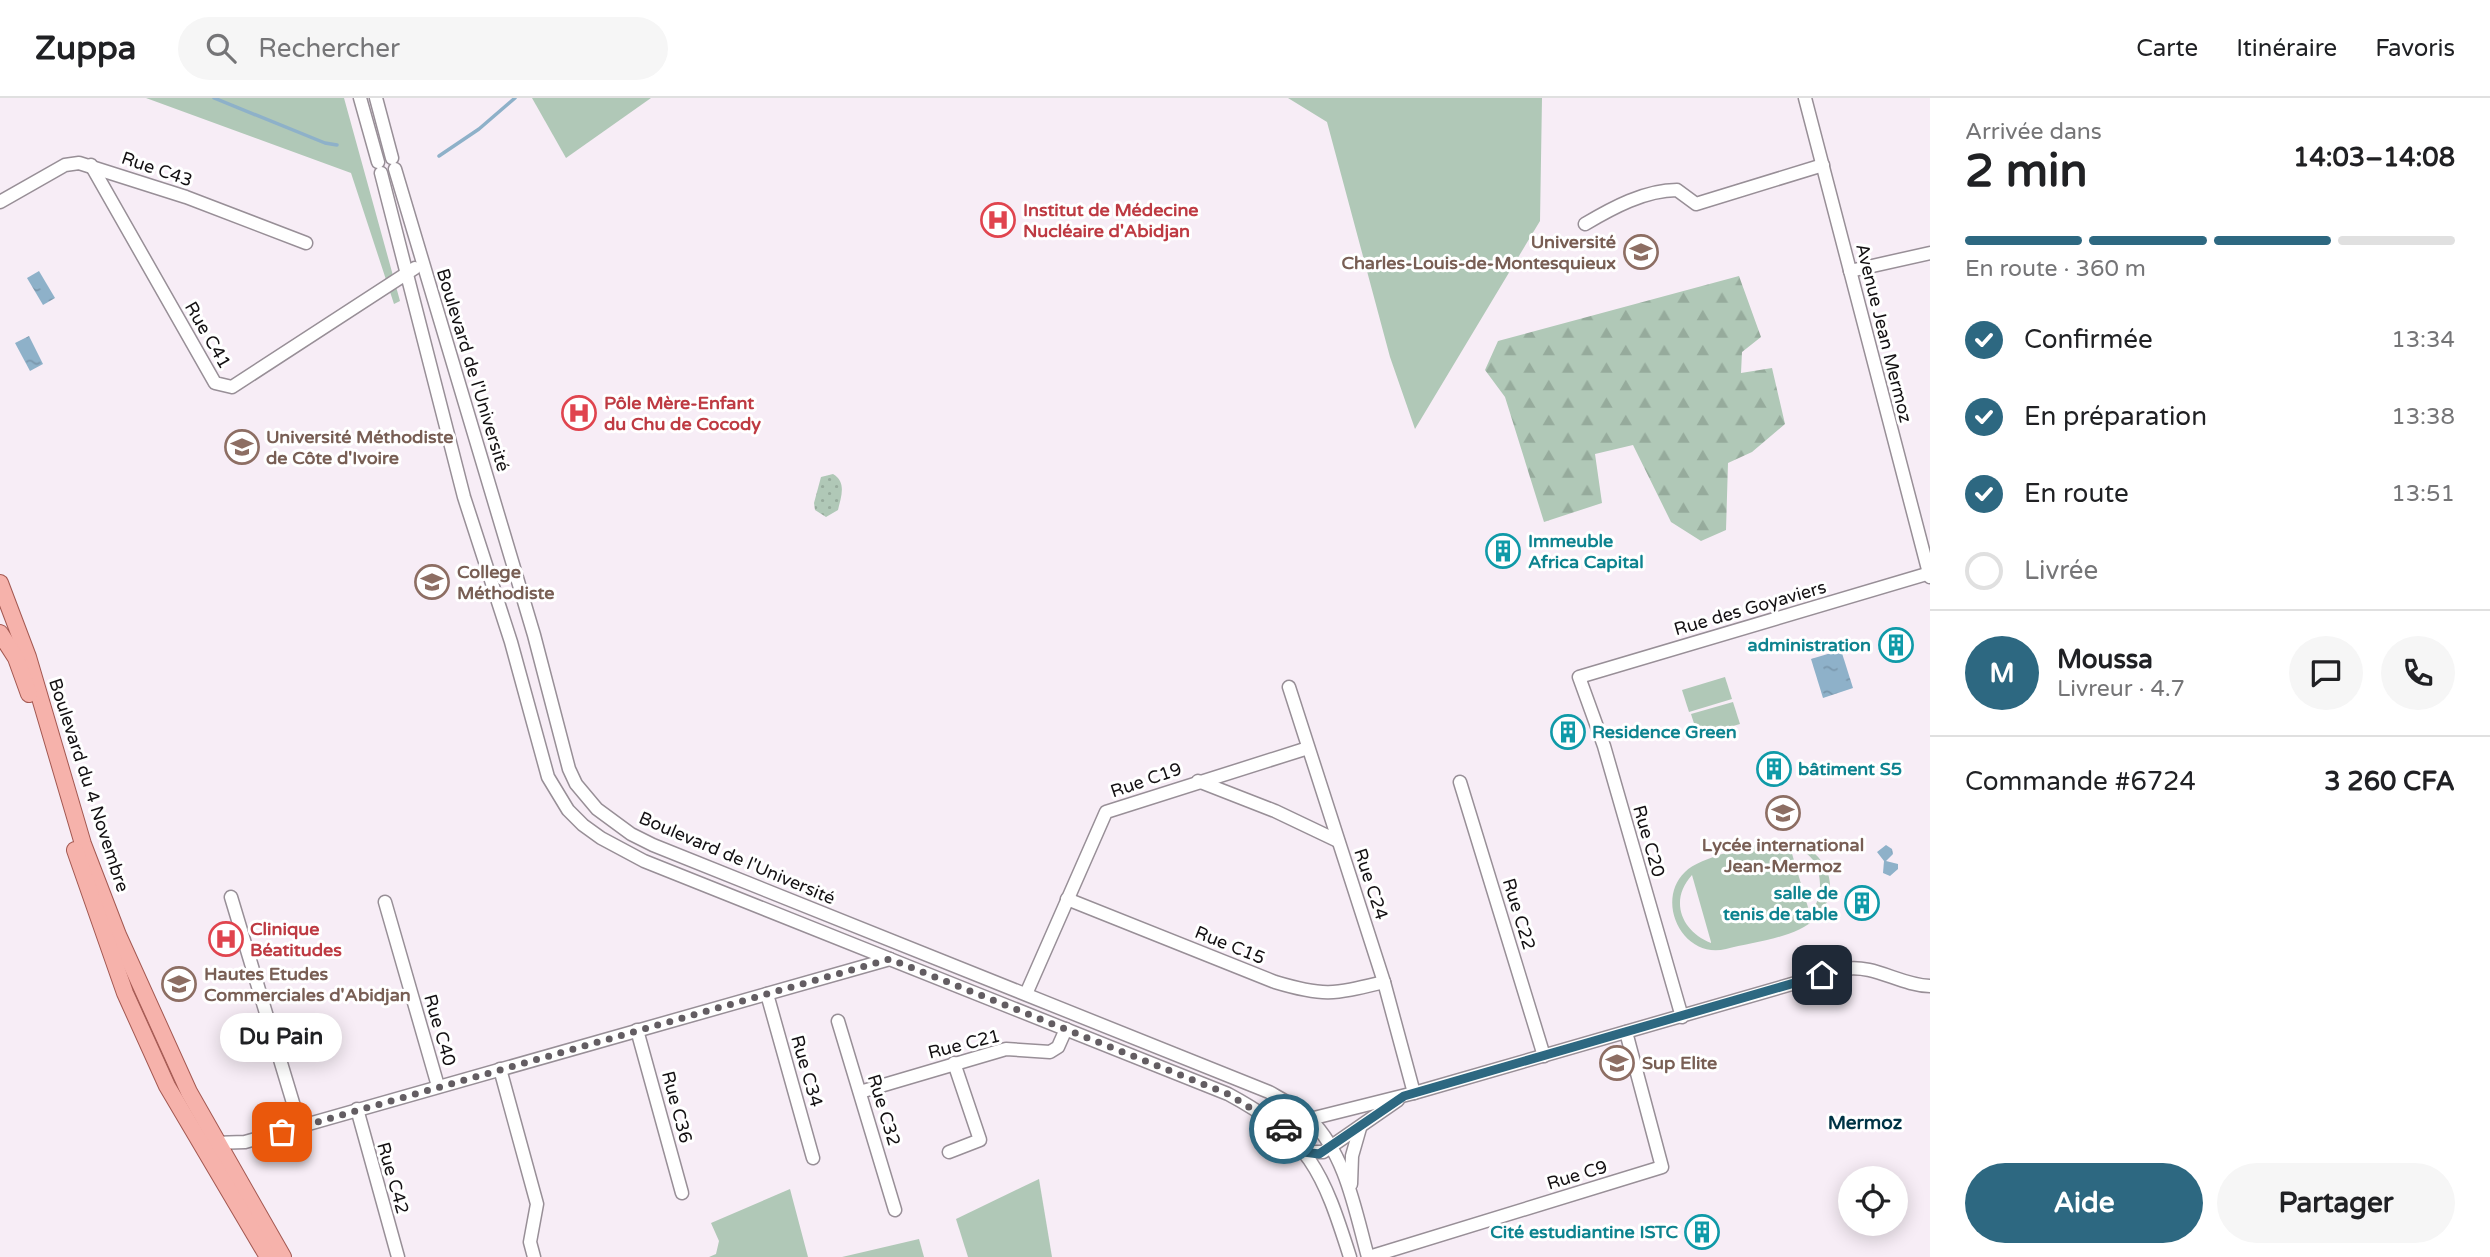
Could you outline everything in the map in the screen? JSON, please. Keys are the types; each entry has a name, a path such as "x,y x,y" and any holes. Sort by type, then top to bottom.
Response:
{"main road":[{"name":"Boulevard du 4 Novembre","path":"0,583 28,657 71,806 101,892 208,1145"},
{"name":"Boulevard du 4 Novembre","path":"0,633 16,658 36,715 78,861 125,993 167,1086 208,1145 268,1257"},
{"name":"Boulevard du 4 Novembre","path":"218,1162 283,1257"}],"street":[{"name":"Boulevard de l'Université","path":"360,98 408,271 428,365 464,497 511,642 548,777 568,810 601,838 644,861 1228,1094 1270,1118 1300,1148 1321,1177 1334,1205 1350,1257"},
{"name":"Avenue Jean Mermoz","path":"1805,98 1930,575"},
{"name":"Boulevard de l'Université","path":"378,105 534,635 569,769 576,784 597,809 631,834 653,845 1269,1092 1310,1119 1331,1146 1351,1195 1369,1257"},
{"path":"365,116 378,105"},
{"name":"Rue C43","path":"0,202 65,165 91,166 186,197 306,243"},
{"path":"1585,224 1625,202 1668,190 1677,190 1696,204 1822,165"},
{"name":"Rue C41","path":"91,166 215,383 224,387 232,387 408,271 424,265"},
{"path":"381,173 395,168"},
{"path":"1850,271 1930,253"},
{"name":"Rue des Goyaviers","path":"1580,677 1930,575"},
{"path":"511,642 534,635"},
{"name":"Rue C20","path":"1580,677 1604,746 1682,1017"},
{"name":"Rue C24","path":"1289,687 1384,982 1409,1095"},
{"name":"Rue C19","path":"1026,994 1106,812 1198,780 1308,748"},
{"path":"1198,780 1338,841"},
{"name":"Rue C22","path":"1460,782 1544,1056"},
{"path":"231,897 300,1126"},
{"name":"Rue C15","path":"1068,899 1275,982 1307,992 1331,994 1384,982"},
{"name":"Rue C40","path":"385,902 438,1086"},
{"path":"208,1145 245,1142 890,959 896,943"},
{"path":"1409,1095 1319,1154 1300,1148 1297,1130 1310,1119 1409,1095 1861,966 1915,986 1930,986"},
{"name":"Rue C34","path":"766,994 813,1158"},
{"name":"Rue C32","path":"838,1021 895,1210"},
{"name":"Rue C21","path":"860,1092 1006,1049 1050,1052 1058,1047 1066,1029"},
{"name":"Rue C36","path":"637,1030 682,1194"},
{"name":"Rue C9","path":"1369,1257 1662,1167 1626,1032"},
{"path":"948,1152 980,1140 954,1063"},
{"path":"500,1069 537,1204 530,1242 534,1257"},
{"name":"Rue C42","path":"357,1109 398,1257"},
{"path":"1351,1195 1352,1161 1360,1128"},
{"path":"218,1162 245,1142"}],"green space":[{"path":"146,98 344,98 400,301 394,304 351,173"},
{"path":"532,98 651,98 566,158"},
{"path":"1288,98 1542,98 1540,221 1415,429 1390,357 1327,122"},
{"path":"1739,276 1761,337 1742,352 1741,373 1772,368 1785,424 1752,452 1728,463 1726,530 1701,541 1671,522 1633,445 1595,454 1602,503 1544,522 1505,397 1485,370 1498,341"},
{"path":"833,474 842,485 841,495 838,510 826,517 815,510 814,503 821,477"},
{"path":"1725,677 1732,699 1689,712 1682,690"},
{"path":"1733,702 1740,724 1698,736 1691,714"},
{"path":"1774,840 1790,841 1803,846 1815,854 1824,865 1829,877 1830,891 1826,904 1816,918 1786,935 1726,949 1711,950 1698,946 1686,937 1678,926 1672,898 1676,884 1685,872 1702,861","holes":["1790,847 1809,856 1819,873 1819,895 1810,914","1692,875 1711,942 1711,943 1692,931 1682,914 1681,894"]},
{"path":"1039,1179 1052,1257 968,1257 956,1219"},
{"path":"790,1189 808,1257 709,1257 716,1254 719,1241 711,1223"},
{"path":"919,1239 924,1257 842,1257"}],"water":[{"path":"39,271 55,298 43,305 27,278"},
{"path":"29,336 43,364 30,371 15,343"},
{"path":"1841,650 1853,688 1823,698 1811,659"},
{"path":"1886,845 1892,849 1893,854 1886,861 1898,864 1898,869 1890,876 1883,873 1884,861 1877,852"}],"waterway":[{"path":"214,98 325,143 337,145"},
{"path":"439,156 479,129 515,98"}],"way so far":[{"path":"282,1132 890,959 1228,1094 1284,1129"}],"place":[{"name":"Institut de Médecine Nucléaire d'Abidjan","path":"998,220"},
{"name":"Université Charles-Louis-de-Montesquieux","path":"1641,252"},
{"name":"Pôle Mère-Enfant du Chu de Cocody","path":"579,413"},
{"name":"Université Méthodiste de Côte d'Ivoire","path":"242,447"},
{"name":"Immeuble Africa Capital","path":"1503,551"},
{"name":"College Méthodiste","path":"432,582"},
{"name":"administration","path":"1896,645"},
{"name":"Residence Green","path":"1568,732"},
{"name":"bâtiment S5","path":"1774,769"},
{"name":"Lycée international Jean-Mermoz","path":"1783,813"},
{"name":"salle de tenis de table","path":"1862,903"},
{"name":"Clinique Béatitudes","path":"226,939"},
{"name":"Hautes Etudes Commerciales d'Abidjan","path":"179,984"},
{"name":"Sup Elite","path":"1617,1063"},
{"name":"Du Pain","path":"282,1132"},
{"name":"Cité estudiantine ISTC","path":"1702,1232"}],"district":[{"name":"Mermoz","path":"1865,1122"}],"route":[{"path":"1284,1129 1304,1152 1319,1154 1404,1096 1822,975"}]}
